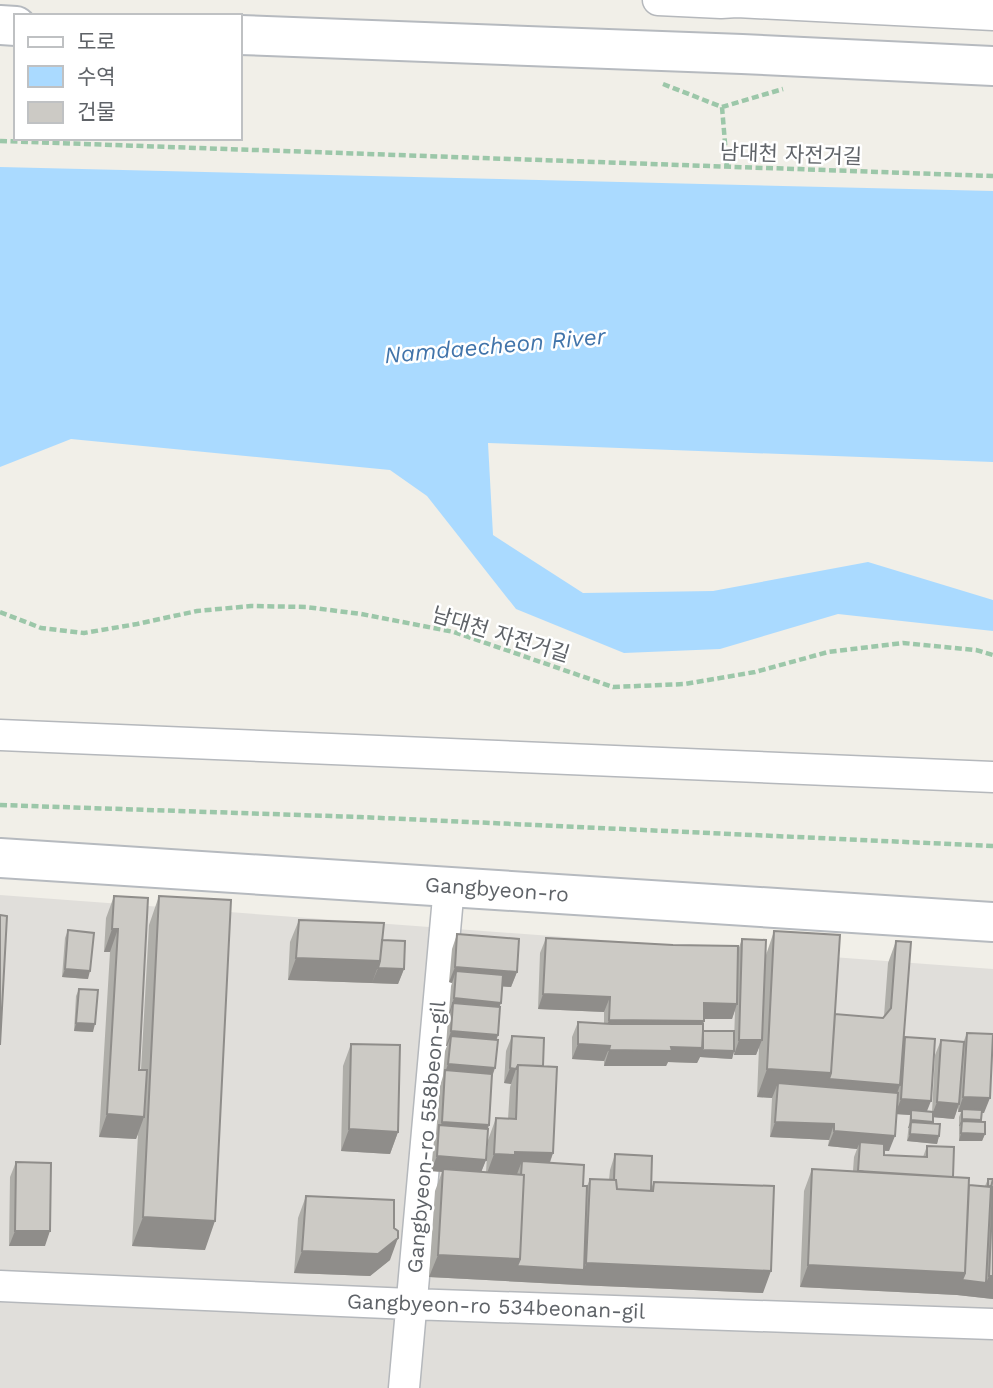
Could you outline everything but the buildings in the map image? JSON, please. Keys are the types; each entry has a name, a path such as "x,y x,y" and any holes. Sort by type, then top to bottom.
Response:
{"street":[{"path":"658,0 993,15"},
{"path":"242,35 993,66"},
{"path":"0,735 993,777"},
{"name":"Gangbyeon-ro","path":"0,858 993,922"},
{"name":"Gangbyeon-ro 558beon-gil","path":"404,1388 449,886"},
{"name":"Gangbyeon-ro 534beonan-gil","path":"0,1286 410,1304 993,1324"}],"path":[{"path":"722,107 727,167"},
{"name":"남대천 자전거길","path":"0,141 993,176"},
{"name":"남대천 자전거길","path":"0,612 41,628 84,633 197,611 251,606 306,607 361,614 454,632 613,687 685,684 755,673 828,652 903,643 993,654"},
{"path":"0,805 374,817 993,846"}],"shaded area":[{"path":"0,895 993,969 993,1388 0,1388"}],"water":[{"name":"Namdaecheon River","path":"0,167 993,191 993,462 488,443 493,535 583,593 713,591 868,562 993,600 993,631 838,614 720,649 624,653 516,609 427,496 390,470 71,439 0,467"}]}
